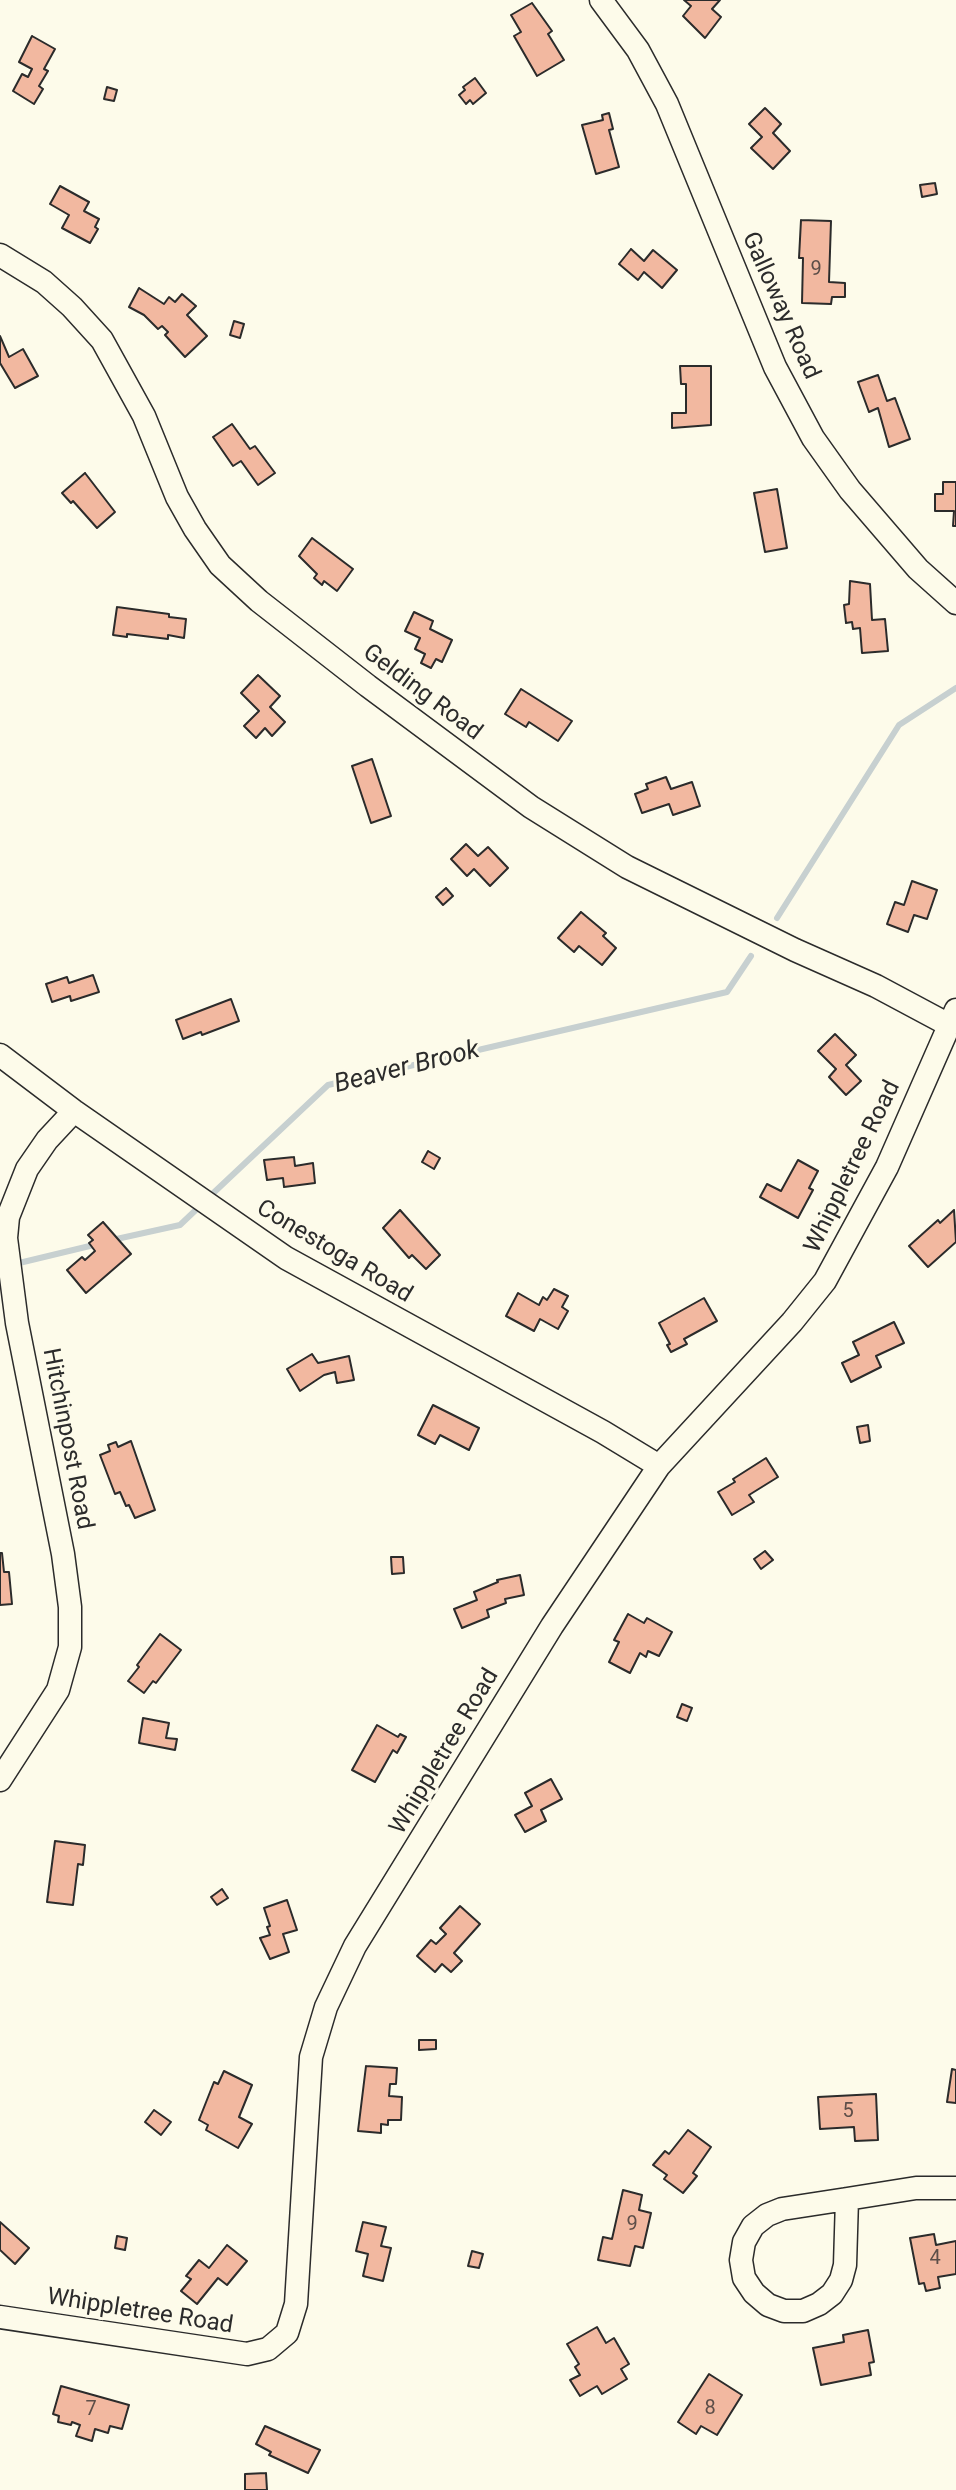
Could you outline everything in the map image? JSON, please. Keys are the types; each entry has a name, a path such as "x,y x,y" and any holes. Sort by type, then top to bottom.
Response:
{"street":[{"name":"Galloway Road","path":"601,0 638,50 667,104 775,367 813,438 850,490 908,558 956,603"},
{"name":"Gelding Road","path":"0,255 44,282 102,340 137,403 177,497 195,529 220,565 259,601 531,807 627,867 767,937 952,1018"},
{"name":"Whippletree Road","path":"0,2317 247,2354 268,2349 287,2333 296,2304 311,2057 326,2007 355,1946 552,1626 659,1466 792,1322 825,1281 887,1167 952,1018"},
{"name":"Conestoga Road","path":"0,1055 74,1111 286,1258 603,1432 659,1466"},
{"name":"Hitchinpost Road","path":"0,1780 58,1690 70,1647 70,1607 63,1554 25,1364 6,1238 8,1217 27,1169 47,1140 74,1111"},
{"path":"847,2199 845,2265 841,2280 832,2294 803,2311 784,2311 768,2305 754,2293 744,2278 741,2260 744,2242 753,2226 767,2215 782,2209 916,2188 956,2188"}],"building":[{"path":"684,0 720,0 712,9 721,17 705,38 683,16 691,6"},
{"path":"532,3 552,31 548,34 564,60 537,76 514,36 521,32 511,15"},
{"path":"32,36 55,49 44,69 48,71 39,86 43,89 34,104 13,91 22,74 28,77 32,69 19,62"},
{"path":"475,78 486,93 473,104 470,100 466,104 459,95 465,90 463,87"},
{"path":"107,87 117,90 114,101 104,99"},
{"path":"765,108 781,124 773,133 790,151 773,169 751,148 762,137 749,124"},
{"path":"609,113 613,129 609,130 619,167 596,174 582,125 603,120 602,115"},
{"path":"935,183 937,194 922,197 920,185"},
{"path":"60,186 89,202 84,211 99,219 95,227 98,229 90,243 62,228 69,215 50,204"},
{"path":"801,220 831,221 829,282 845,283 845,297 832,297 831,304 802,303 803,258 799,258"},
{"path":"631,249 644,261 653,250 677,270 662,288 644,272 638,280 619,264"},
{"path":"139,288 164,304 169,297 175,302 182,294 196,306 187,315 207,336 185,357 165,335 168,332 162,326 158,329 144,315 129,307"},
{"path":"234,321 244,324 240,338 230,335"},
{"path":"0,336 9,357 23,349 38,376 15,388 0,363"},
{"path":"680,366 711,366 711,425 672,428 672,413 686,413 686,384 681,384"},
{"path":"878,375 887,401 895,398 910,439 889,447 878,408 869,412 858,382"},
{"path":"232,424 250,449 255,446 275,473 258,485 241,461 233,466 213,437"},
{"path":"85,473 115,512 97,528 62,493"},
{"path":"943,482 956,482 956,526 953,526 954,511 935,511 935,494 943,494"},
{"path":"777,489 787,548 765,552 754,493"},
{"path":"312,538 353,569 337,591 314,578 317,574 299,556"},
{"path":"850,581 870,584 872,620 885,619 888,651 862,653 860,628 853,629 852,622 846,623 844,605 849,604"},
{"path":"117,607 186,619 184,638 113,635"},
{"path":"414,612 433,621 430,629 452,640 442,662 436,659 431,668 421,663 425,654 415,649 420,638 405,631"},
{"path":"258,675 280,696 270,707 285,722 272,736 265,728 256,738 244,726 259,711 241,693"},
{"path":"521,689 572,721 558,741 529,722 526,727 505,714"},
{"path":"372,759 391,816 371,823 352,766"},
{"path":"666,777 671,789 692,782 700,806 673,815 669,804 642,813 635,794 648,789 646,784"},
{"path":"466,844 478,856 488,847 508,868 490,886 474,869 467,876 451,859"},
{"path":"912,881 937,890 927,919 914,915 908,932 887,924 895,902 904,905"},
{"path":"446,888 453,896 443,905 436,897"},
{"path":"581,912 606,933 603,936 616,948 602,965 579,946 574,952 558,938"},
{"path":"93,975 99,992 71,1001 70,996 52,1002 46,984 67,977 69,983"},
{"path":"231,999 239,1021 183,1039 176,1020"},
{"path":"835,1034 856,1055 846,1065 861,1081 846,1095 829,1077 836,1069 818,1051"},
{"path":"428,1151 440,1158 434,1169 422,1162"},
{"path":"294,1157 295,1166 313,1163 315,1183 284,1187 283,1178 267,1180 264,1160"},
{"path":"798,1160 818,1171 809,1188 813,1190 798,1218 760,1197 767,1184 781,1191"},
{"path":"400,1210 440,1255 426,1269 412,1255 409,1258 383,1228"},
{"path":"954,1210 956,1242 928,1267 909,1246"},
{"path":"103,1222 131,1254 86,1293 67,1270 95,1251 89,1243 93,1240 88,1235"},
{"path":"554,1289 568,1296 562,1307 568,1311 558,1329 540,1319 534,1331 506,1316 518,1293 539,1305 543,1297 547,1300"},
{"path":"704,1298 717,1321 684,1339 687,1344 671,1352 659,1323"},
{"path":"894,1322 904,1343 876,1356 881,1367 851,1382 842,1363 859,1355 853,1342"},
{"path":"312,1354 318,1363 349,1356 354,1380 337,1383 335,1372 324,1375 300,1391 287,1369"},
{"path":"433,1405 479,1428 469,1450 440,1435 435,1444 418,1435"},
{"path":"868,1425 870,1441 860,1443 857,1427"},
{"path":"131,1441 155,1510 135,1518 120,1492 115,1494 100,1455 110,1451 108,1445 116,1442 118,1447"},
{"path":"766,1458 778,1477 749,1495 754,1502 732,1515 718,1492"},
{"path":"765,1551 773,1560 761,1569 754,1559"},
{"path":"0,1553 4,1572 9,1572 12,1604 0,1605"},
{"path":"391,1557 403,1557 404,1573 392,1574"},
{"path":"520,1575 524,1595 505,1599 506,1603 487,1610 489,1617 462,1628 454,1609 477,1600 474,1592 497,1580"},
{"path":"628,1614 644,1623 647,1618 672,1632 659,1656 648,1651 646,1657 640,1653 630,1673 609,1662 619,1642 614,1640"},
{"path":"160,1634 181,1650 156,1683 153,1681 144,1693 128,1681"},
{"path":"682,1704 692,1708 687,1721 677,1717"},
{"path":"143,1718 169,1723 166,1738 177,1739 175,1750 139,1743"},
{"path":"377,1725 398,1737 400,1734 406,1737 397,1753 393,1750 375,1782 352,1770"},
{"path":"551,1779 562,1799 541,1810 546,1821 525,1832 515,1815 532,1806 525,1793"},
{"path":"55,1841 85,1845 83,1865 78,1864 73,1905 47,1902"},
{"path":"222,1889 228,1898 217,1905 211,1897"},
{"path":"287,1900 297,1930 283,1934 289,1952 270,1959 260,1938 270,1935 264,1908"},
{"path":"460,1906 480,1924 454,1953 462,1961 451,1972 442,1964 435,1972 417,1956 431,1940 436,1944 446,1934 440,1928"},
{"path":"419,2040 436,2040 436,2049 419,2050"},
{"path":"366,2066 397,2068 396,2084 390,2084 389,2096 402,2097 401,2120 388,2120 388,2125 381,2124 381,2133 358,2131"},
{"path":"952,2069 956,2070 956,2103 947,2102"},
{"path":"224,2071 252,2085 239,2117 252,2124 238,2148 206,2130 208,2125 199,2120 214,2082 218,2084"},
{"path":"876,2094 878,2140 855,2141 854,2127 820,2129 818,2097"},
{"path":"154,2110 171,2122 161,2135 145,2122"},
{"path":"688,2130 711,2147 693,2173 697,2176 683,2193 664,2179 667,2175 653,2165 665,2151 669,2154"},
{"path":"623,2190 642,2195 639,2210 651,2213 643,2248 635,2246 630,2266 598,2260 603,2237 612,2239"},
{"path":"0,2222 29,2248 15,2264 0,2250"},
{"path":"363,2222 386,2227 381,2246 391,2248 383,2281 363,2276 368,2254 356,2251"},
{"path":"934,2234 936,2245 956,2241 956,2274 938,2277 940,2288 926,2291 924,2283 919,2284 910,2238"},
{"path":"117,2236 127,2238 125,2250 115,2248"},
{"path":"227,2245 247,2261 227,2285 218,2278 197,2304 181,2291 191,2279 186,2276 199,2260 209,2268"},
{"path":"472,2251 483,2254 479,2268 468,2266"},
{"path":"597,2327 606,2343 614,2338 629,2364 621,2369 627,2379 602,2394 597,2386 580,2396 570,2380 580,2375 575,2367 579,2364 567,2344"},
{"path":"868,2330 874,2362 869,2363 871,2375 821,2385 813,2348 844,2342 843,2335"},
{"path":"709,2374 742,2395 717,2435 701,2426 696,2434 678,2422"},
{"path":"61,2386 129,2405 122,2429 110,2426 108,2433 95,2429 92,2441 76,2436 80,2425 58,2422 59,2416 53,2414"},
{"path":"265,2426 320,2450 308,2473 269,2455 271,2452 256,2444"},
{"path":"266,2473 267,2490 245,2490 245,2474"}],"waterway":[{"name":"Beaver Brook","path":"777,918 899,725 956,688"},
{"name":"Beaver Brook","path":"208,1198 328,1085 727,992 751,956"},
{"name":"Beaver Brook","path":"112,1240 180,1225 200,1206"},
{"name":"Beaver Brook","path":"15,1264 98,1244"}]}
